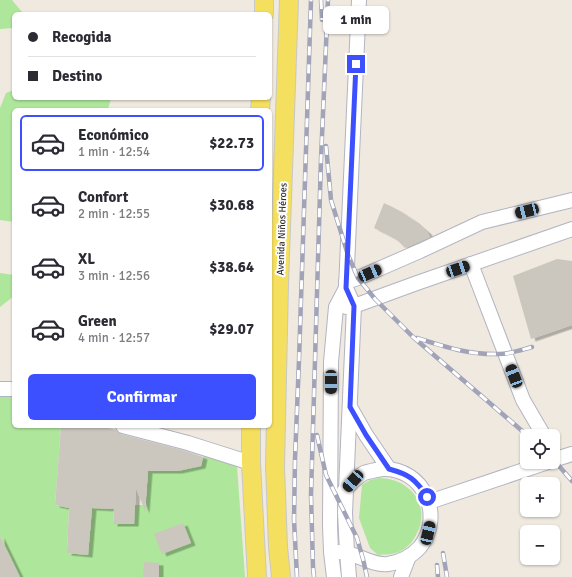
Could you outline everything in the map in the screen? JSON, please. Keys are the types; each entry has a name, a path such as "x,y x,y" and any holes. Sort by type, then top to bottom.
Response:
{"main road":[{"path":"264,0 264,12"},
{"name":"Avenida Niños Héroes","path":"281,577 278,547 275,458 279,276 289,0"},
{"path":"251,428 251,463 257,577"}],"street":[{"path":"334,577 331,552 331,362 336,307 346,285 358,0"},
{"path":"346,285 482,222 572,200"},
{"path":"336,307 354,306 417,282 572,229"},
{"path":"471,264 523,400 540,429"},
{"path":"346,285 354,306 345,513 349,577"},
{"path":"331,382 350,407 366,435 389,469"},
{"path":"0,389 12,389"},
{"path":"131,428 188,443 251,463"},
{"path":"560,457 572,455"},
{"path":"331,507 353,481 365,473 375,470 389,469 402,472 413,479 422,488 429,502 431,512 431,522 428,533 418,550 400,561 389,564 380,564 347,552 331,552"},
{"path":"429,502 522,469"},
{"path":"401,577 409,556"}],"green space":[{"path":"0,0 12,0 22,12 12,12 12,28 0,29"},
{"path":"12,91 12,100 110,100 108,108 12,108 12,222 0,220 0,108 6,93"},
{"path":"0,273 12,275 12,298 0,307"},
{"path":"0,396 12,397 12,428 61,428 55,505 69,508 67,553 88,555 92,508 114,509 113,524 134,524 135,505 146,505 148,471 201,466 204,454 237,466 245,577 19,577 0,536"},
{"path":"379,478 390,479 409,488 419,504 421,514 420,524 412,541 405,548 394,554 378,555 370,548 359,518 362,485 370,480"}],"building":[{"path":"384,203 413,220 427,232 430,237 405,248 397,240 374,228"},
{"path":"557,259 572,261 572,325 531,339 513,276"},
{"path":"61,428 108,428 116,430 121,434 203,457 201,466 178,471 148,471 145,511 136,488 134,524 113,524 114,509 92,508 88,555 67,553 69,508 55,505"},
{"path":"183,523 191,543 162,554 154,534"},
{"path":"0,536 20,577 0,577"},
{"path":"144,562 159,563 159,577 143,577"}],"railway":[{"path":"297,577 294,520 295,459 311,0"},
{"path":"321,0 322,20"},
{"path":"314,577 311,495 321,159 328,0"},
{"path":"326,146 331,200 348,255 358,278 375,299 413,337 520,429"},
{"path":"417,338 467,352 488,354 516,352 532,347"},
{"path":"317,435 326,475 357,538 367,577"},
{"path":"560,467 572,481"},
{"path":"443,553 447,577"},
{"path":"437,565 438,577"}],"route":[{"path":"356,64 346,288 354,306 350,407 366,435 389,469 402,472 413,479 422,488 427,497"}]}
